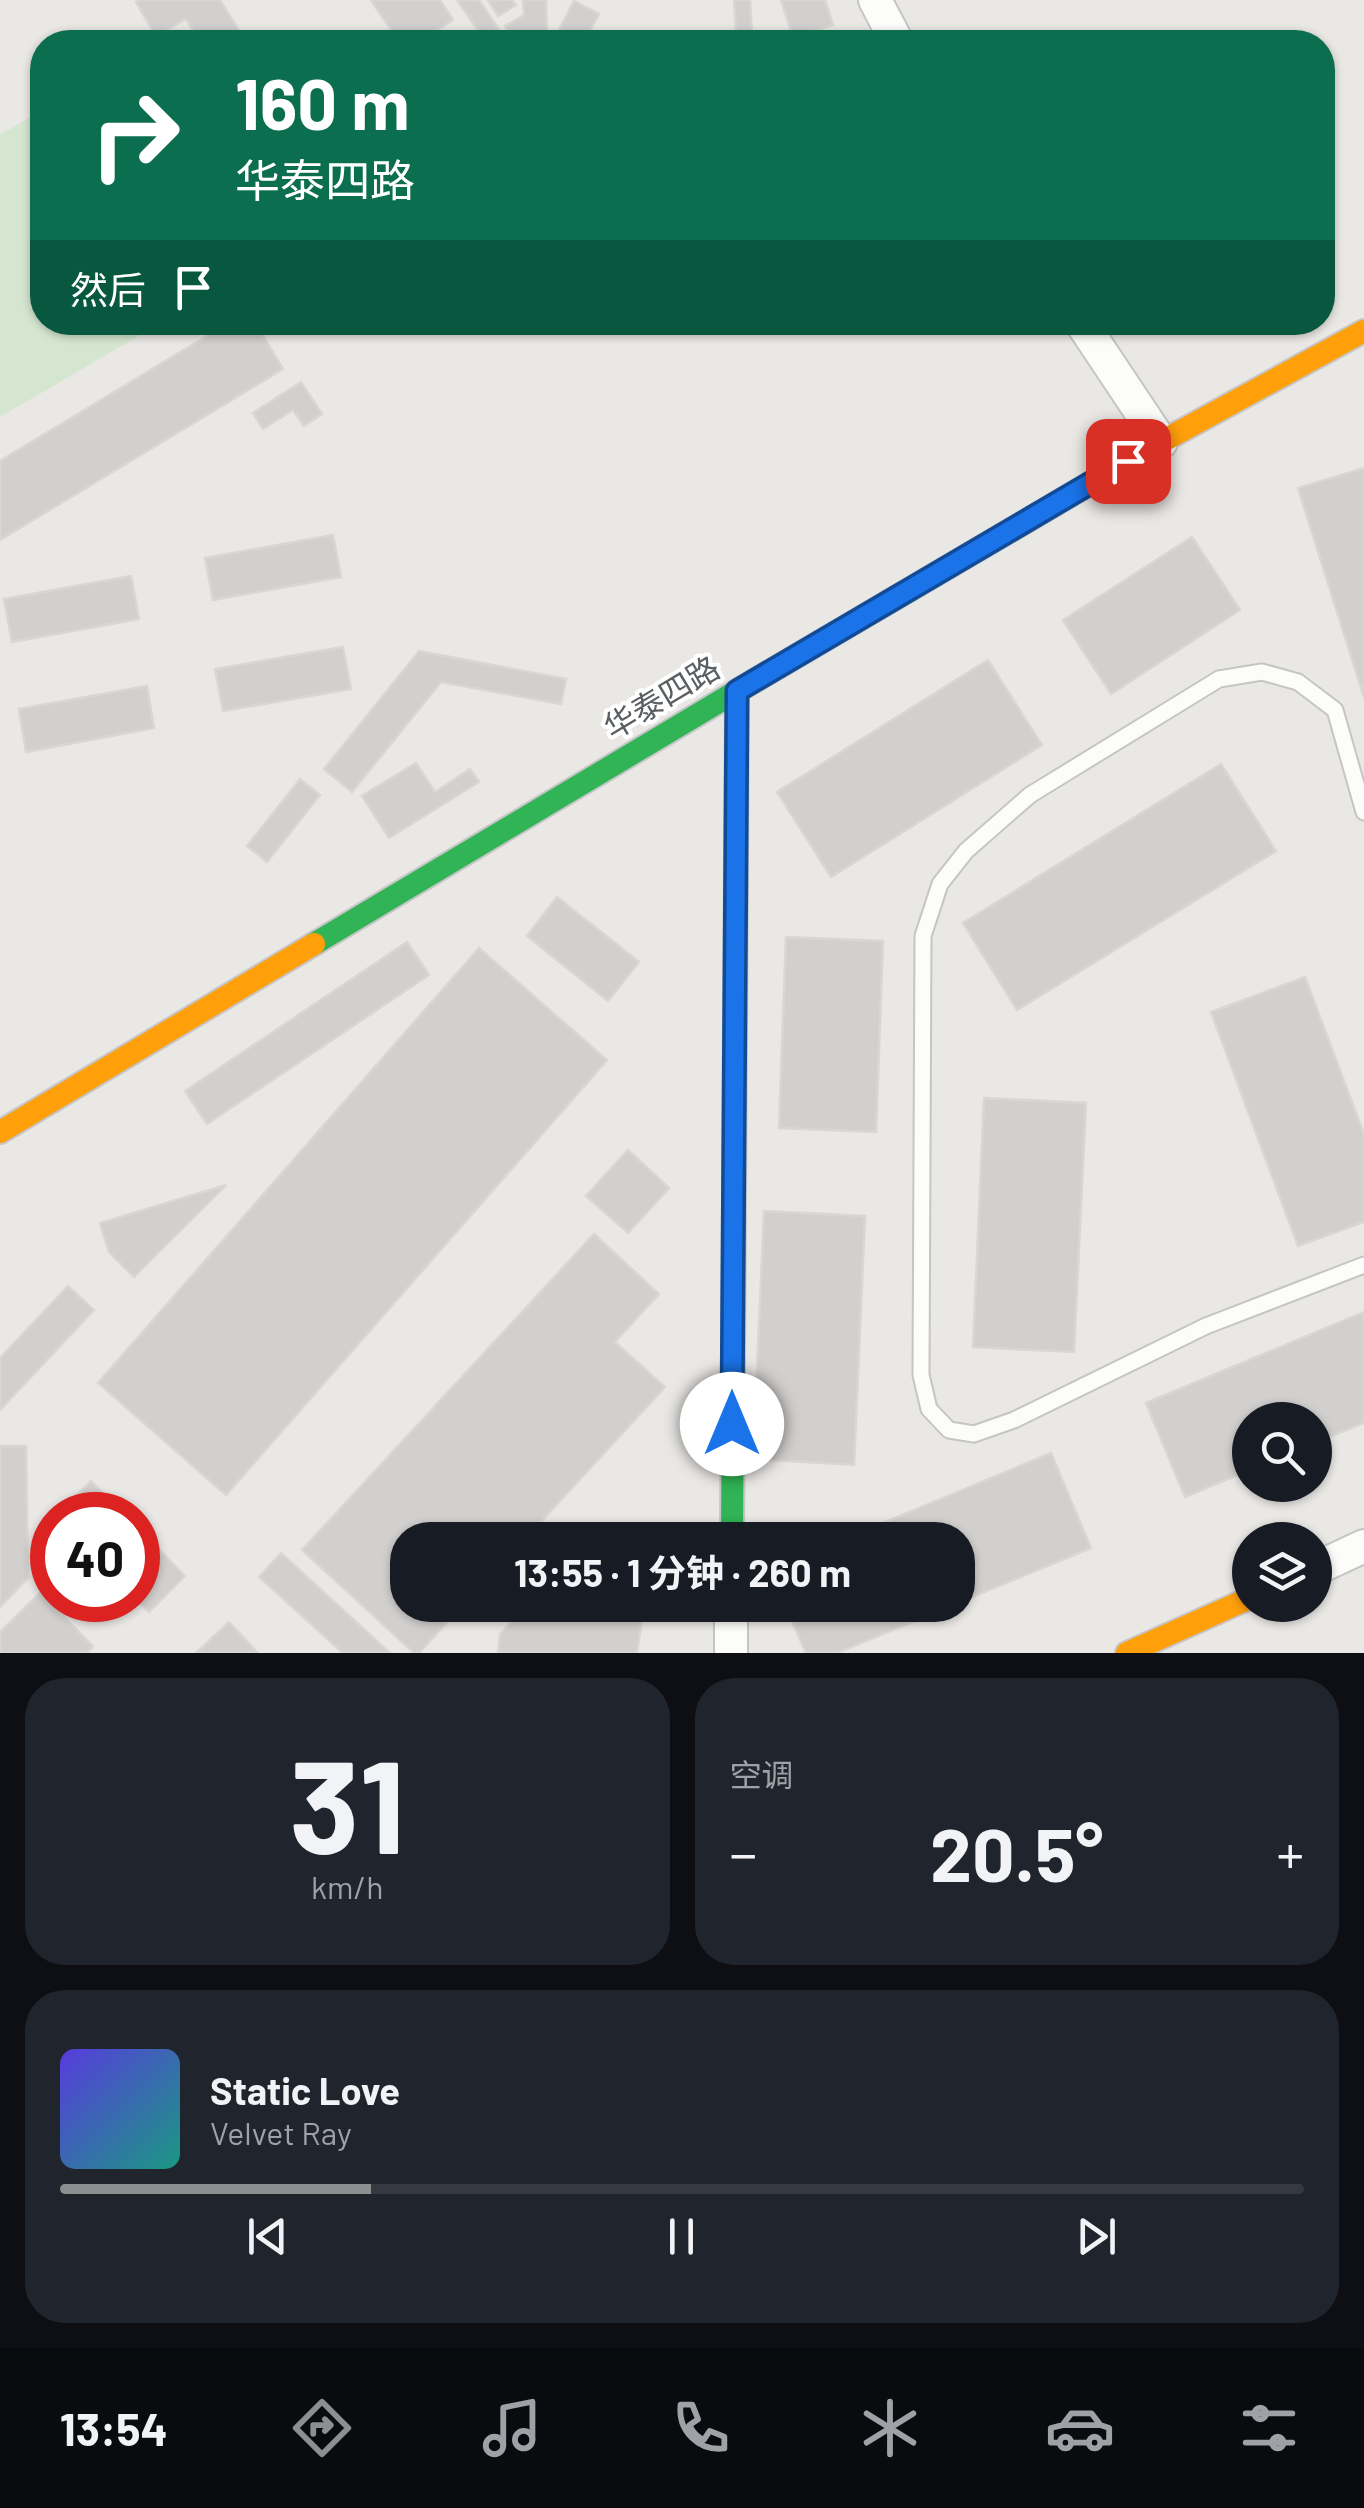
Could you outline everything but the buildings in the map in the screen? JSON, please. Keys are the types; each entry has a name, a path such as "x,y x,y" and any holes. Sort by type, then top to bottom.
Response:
{"street":[{"path":"875,0 891,30"},
{"name":"华泰四路","path":"0,1132 1161,442 1364,331"},
{"path":"1089,335 1161,442"},
{"path":"732,1522 737,691"},
{"path":"1332,1561 1364,1546"},
{"path":"1126,1653 1232,1606"},
{"path":"731,1622 731,1653"}],"lane":[{"path":"1364,812 1336,710 1298,682 1262,672 1219,679 1030,796 966,851 940,884 923,936 921,1374 929,1409 948,1430 974,1434 1014,1420 1206,1326 1364,1265"}],"green space":[{"path":"30,117 30,335 140,335 0,417 0,135"}],"traffic: fast":[{"path":"314,944 1091,483"},
{"path":"732,1522 736,858"}],"traffic: slow":[{"path":"1091,483 1364,331"},
{"path":"736,858 737,691"},
{"path":"0,1132 314,944"},
{"path":"1127,1653 1232,1606"}],"route":[{"path":"732,1424 737,691 1128,461"}]}
